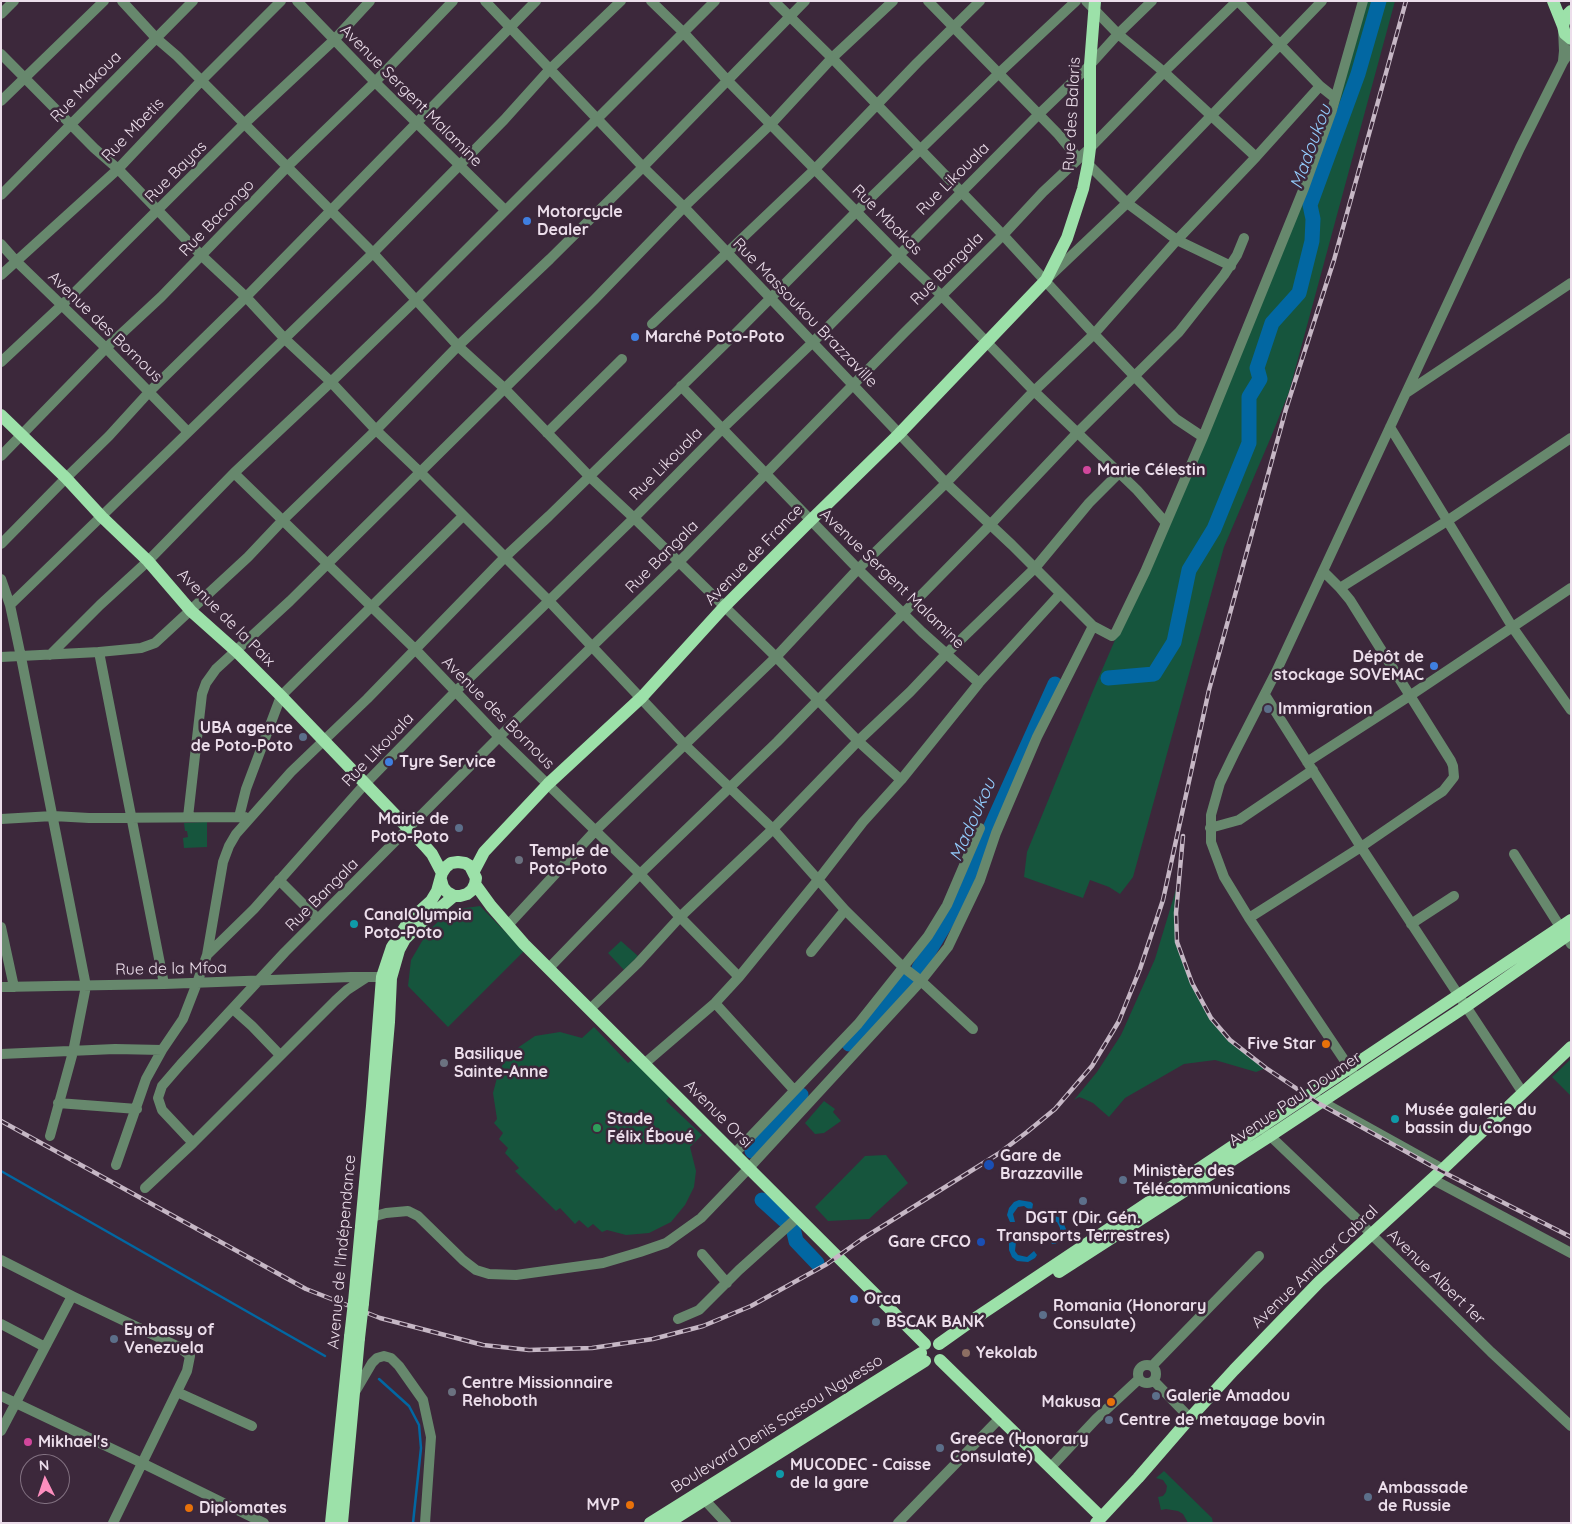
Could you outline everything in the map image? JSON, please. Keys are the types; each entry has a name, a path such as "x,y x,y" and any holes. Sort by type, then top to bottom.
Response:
{"main road":[{"path":"1553,1 1565,31"},
{"name":"Rue des Balaris","path":"1046,280 1067,238 1083,189 1083,161 1090,148 1090,65 1095,6"},
{"path":"1565,31 1566,16 1571,11"},
{"name":"Avenue de France","path":"465,878 484,852 548,784 642,697 724,607 899,434 1046,280"},
{"name":"Avenue de la Paix","path":"1,415 148,561 191,611 237,652 281,696 322,741 425,846"},
{"path":"425,846 432,854 442,876 443,887 448,892 465,878 446,867 442,876"},
{"name":"Avenue Orsi","path":"425,846 435,852 465,878 549,968 798,1217 924,1353"},
{"name":"Avenue de l'Indépendance","path":"358,1302 372,1217 387,981 386,962 398,936 409,921 431,901 442,876"},
{"name":"Avenue de l'Indépendance","path":"331,1523 355,1338 372,1106 387,981 405,939 465,878"},
{"name":"Avenue Paul Doumer","path":"940,1352 1140,1214 1568,932"},
{"name":"Avenue Amilcar Cabral","path":"1098,1520 1138,1478 1190,1418 1319,1282 1444,1168 1571,1047"},
{"name":"Avenue de l'Indépendance","path":"342,1523 355,1393 355,1338"},
{"path":"940,1352 932,1363 924,1353 929,1342 940,1352 999,1419 1050,1468 1098,1520"},
{"name":"Boulevard Denis Sassou Nguesso","path":"668,1523 701,1497 924,1353"},
{"name":"Boulevard Denis Sassou Nguesso","path":"650,1523 701,1497"}],"street":[{"path":"1,14 14,1"},
{"path":"1,101 104,1"},
{"path":"122,1 156,38 373,253 458,346 504,388 589,476 776,657 858,741 901,780"},
{"name":"Rue Makoua","path":"1,194 193,1"},
{"name":"Rue Mbetis","path":"1,274 118,169 201,81 281,1"},
{"name":"Avenue Sergent Malamine","path":"297,1 374,82 505,210"},
{"name":"Rue Bayas","path":"1,362 159,210 244,124 334,40 370,1"},
{"name":"Rue Bacongo","path":"1,456 106,348 162,297 201,255 453,1"},
{"name":"Rue Massoukou Brazzaville","path":"485,1 946,483 1093,626 1112,636 1116,632 1166,523"},
{"path":"1,544 109,436 150,391 246,297 329,210 417,124 536,1"},
{"path":"10,605 373,253 504,120 549,70 621,1"},
{"name":"Rue Mbakas","path":"651,1 683,32 728,82 1034,391 1136,490 1166,523"},
{"path":"50,655 148,561 234,472 332,382 416,300 715,1"},
{"path":"774,1 962,192 1135,377 1176,418 1203,437"},
{"path":"1,657 98,652 141,648 155,643 248,557 458,346 550,259 728,82 805,1"},
{"path":"188,817 202,694 206,683 216,669 237,652 504,388 596,300 684,207 771,124 832,58 893,1"},
{"path":"928,1 1083,161 1127,203 1177,240 1231,266"},
{"path":"652,324 815,168 980,1"},
{"path":"116,1165 146,1079 162,1050 183,1019 207,955 223,862 229,846 251,817 291,772 366,699 505,557 681,386 856,211 1076,1"},
{"path":"1086,1 1095,6 1118,34 1164,72 1256,157"},
{"name":"Rue Likouala","path":"207,955 254,909 365,784 455,692 812,343 1152,1"},
{"path":"1090,148 1237,1 1320,86 1335,98"},
{"path":"1046,280 1127,203 1322,1"},
{"path":"1166,523 1304,188 1335,98 1364,1"},
{"path":"1563,62 1565,31"},
{"path":"1354,1073 1249,918 1224,876 1211,842 1210,828 1214,800 1220,783 1265,695 1520,148 1563,62 1571,50"},
{"path":"1,54 159,210 201,255 246,297 285,339 332,382 376,430 549,601 642,697 684,744 773,829 845,910 903,967 973,1029"},
{"path":"508,925 596,831 776,657 858,569 946,483 1034,391 1094,334 1177,240 1320,86"},
{"name":"Rue Bangala","path":"193,1144 162,1110 158,1098 162,1086 180,1064 318,919 499,737 678,562 1003,235 1043,192 1083,161"},
{"path":"549,968 640,874 777,742 990,526 1077,433 1135,377 1192,317 1231,266 1244,238"},
{"name":"Avenue des Bornous","path":"1,244 16,261 150,391 188,432"},
{"path":"1405,394 1571,283"},
{"path":"547,433 622,359"},
{"name":"Avenue Sergent Malamine","path":"681,386 858,569 922,632 979,683"},
{"path":"1390,427 1513,628 1570,709"},
{"path":"1340,588 1446,521 1571,438"},
{"name":"Avenue des Bornous","path":"234,472 414,649 499,737 640,874 739,976"},
{"path":"590,1008 638,963 680,917 773,829 858,741 1035,568 1089,503 1118,474"},
{"path":"239,818 246,788 281,696 326,654 370,607 463,516"},
{"path":"1249,918 1361,847 1443,791 1454,777 1453,766 1411,695 1350,600 1323,571"},
{"path":"1,579 10,605 21,657 86,986 73,1052 50,1136"},
{"path":"1210,828 1239,820 1310,766 1411,695 1571,588"},
{"path":"644,1064 715,1003 739,976 863,822 901,780 979,683 1060,594"},
{"path":"372,1217 386,1213 408,1211 418,1216 463,1260 476,1270 489,1274 516,1275 604,1263 666,1243 700,1218 749,1168 921,981 948,947 980,880 996,833 1037,737 1093,626"},
{"path":"98,652 164,984"},
{"path":"1265,695 1361,847 1523,1093"},
{"path":"1,819 53,816 89,818 251,817"},
{"path":"734,1154 858,1024 928,936 947,905 980,828"},
{"path":"1514,854 1568,932"},
{"path":"279,880 318,919"},
{"path":"1411,924 1454,896"},
{"path":"811,952 845,910"},
{"path":"1,926 14,987"},
{"name":"Rue de la Mfoa","path":"1,987 258,982 342,978 387,981"},
{"path":"145,1188 193,1144 335,1001 347,990 364,980"},
{"path":"715,1003 794,1090"},
{"path":"233,1009 280,1055"},
{"path":"1,1054 115,1049 162,1050"},
{"path":"1316,1098 1444,1168"},
{"path":"58,1103 137,1109"},
{"name":"Avenue Albert 1er","path":"1266,1131 1491,1352 1571,1426"},
{"path":"1432,1179 1571,1253"},
{"path":"678,1319 699,1310 798,1217"},
{"path":"702,1254 727,1283"},
{"path":"1152,1366 1259,1256"},
{"path":"1,1260 180,1347 190,1356 187,1371 113,1523"},
{"path":"1,1431 72,1296"},
{"path":"1,1324 45,1347"},
{"path":"355,1393 372,1363 377,1358 384,1356 391,1358 399,1366 422,1400 431,1437 425,1523"},
{"path":"1139,1379 1139,1369 1145,1365 1152,1366 1156,1372 1154,1380"},
{"path":"1139,1379 1145,1383 1154,1380"},
{"path":"1050,1468 1096,1419 1139,1379"},
{"path":"1154,1380 1190,1418"},
{"path":"177,1392 252,1426"},
{"path":"1,1396 264,1523"},
{"path":"898,1523 999,1419"},
{"path":"701,1497 726,1523"}],"green space":[{"path":"1363,1 1395,1 1289,392 1224,547 1133,877 1120,894 1109,887 1090,880 1083,898 1024,877 1027,852 1092,693 1203,437 1289,226"},
{"path":"207,822 207,847 184,848 183,838 188,837 184,823"},
{"path":"1178,883 1177,942 1192,983 1211,1018 1230,1040 1266,1068 1256,1072 1215,1060 1184,1064 1125,1098 1109,1117 1093,1103 1079,1097 1074,1100 1097,1072 1121,1035 1155,959"},
{"path":"480,906 524,951 448,1027 408,986 411,960 428,931 451,910"},
{"path":"621,941 638,956 624,970 608,953"},
{"name":"Stade Félix Éboué","path":"594,1027 628,1063 633,1059 670,1096 666,1101 702,1135 690,1147 696,1171 694,1187 685,1205 671,1222 649,1233 626,1235 607,1230 602,1232 593,1224 588,1228 579,1220 575,1224 560,1208 556,1211 515,1171 519,1168 505,1153 508,1148 499,1139 503,1133 494,1123 497,1119 493,1093 499,1070 513,1051 535,1036 560,1032 582,1038"},
{"path":"1571,1059 1571,1096 1552,1077"},
{"path":"824,1101 835,1109 833,1112 841,1121 824,1133 815,1134 805,1123"},
{"path":"886,1155 908,1183 869,1219 828,1221 815,1207 865,1156"},
{"path":"1164,1471 1212,1518 1213,1523 1188,1523 1183,1514 1178,1511 1161,1510 1158,1497 1163,1496 1167,1486 1163,1480 1156,1478"}],"water":[{"path":"1019,1200 1031,1202 1033,1204 1032,1210 1024,1206 1018,1207 1013,1214 1015,1222 1010,1222 1007,1215 1009,1208 1014,1202"},
{"path":"1051,1215 1061,1218 1066,1229 1063,1239 1055,1244 1052,1244 1050,1239 1060,1234 1060,1228 1057,1222 1049,1220"},
{"path":"1015,1241 1015,1251 1018,1255 1027,1257 1034,1251 1037,1255 1035,1258 1028,1262 1017,1261 1012,1257 1009,1243"}],"waterway":[{"name":"Madoukou","path":"1108,678 1154,674 1174,642 1189,570 1214,529 1249,443 1249,397 1260,379 1257,368 1272,323 1299,293 1312,241 1313,219 1310,205 1358,74 1379,1"},
{"name":"Madoukou","path":"919,968 952,913 1055,684"},
{"name":"Madoukou","path":"849,1044 907,980"},
{"name":"Madoukou","path":"752,1151 801,1095"},
{"path":"1,1171 325,1356"},
{"name":"Madoukou","path":"762,1200 784,1220"},
{"name":"Madoukou","path":"793,1228 796,1241 817,1263"},
{"path":"379,1379 409,1406 419,1425 421,1448 413,1523"}],"railway":[{"path":"1,1121 306,1289 380,1318 483,1345 529,1350 592,1348 653,1339 703,1326 751,1306 827,1264 862,1239 998,1154 1027,1132 1055,1109 1092,1066 1119,1021 1140,969 1163,900 1209,690 1286,409 1334,260 1406,1"},
{"path":"1183,836 1176,913 1177,942 1192,983 1211,1018 1230,1040 1266,1068 1318,1103 1441,1171 1571,1237"}],"place":[{"name":"Motorcycle Dealer","path":"527,221"},
{"name":"Marché Poto-Poto","path":"635,337"},
{"name":"Marie Célestin","path":"1087,470"},
{"name":"Dépôt de stockage SOVEMAC","path":"1434,666"},
{"name":"Immigration","path":"1268,709"},
{"name":"UBA agence de Poto-Poto","path":"303,737"},
{"name":"Tyre Service","path":"389,762"},
{"name":"Mairie de Poto-Poto","path":"459,828"},
{"name":"Temple de Poto-Poto","path":"519,860"},
{"name":"CanalOlympia Poto-Poto","path":"354,924"},
{"name":"Five Star","path":"1326,1044"},
{"name":"Basilique Sainte-Anne","path":"444,1063"},
{"name":"Musée galerie du bassin du Congo","path":"1395,1119"},
{"name":"Stade Félix Éboué","path":"597,1128"},
{"name":"Gare de Brazzaville","path":"989,1165"},
{"name":"Ministère des Télécommunications","path":"1123,1180"},
{"name":"DGTT (Dir. Gén. Transports Terrestres)","path":"1083,1201"},
{"name":"Gare CFCO","path":"981,1242"},
{"name":"Orca","path":"854,1299"},
{"name":"Romania (Honorary Consulate)","path":"1043,1315"},
{"name":"BSCAK BANK","path":"876,1322"},
{"name":"Embassy of Venezuela","path":"114,1339"},
{"name":"Yekolab","path":"966,1353"},
{"name":"Centre Missionnaire Rehoboth","path":"452,1392"},
{"name":"Galerie Amadou","path":"1156,1396"},
{"name":"Makusa","path":"1111,1402"},
{"name":"Centre de metayage bovin","path":"1109,1420"},
{"name":"Mikhael's","path":"28,1442"},
{"name":"Greece (Honorary Consulate)","path":"940,1448"},
{"name":"MUCODEC - Caisse de la gare","path":"780,1474"},
{"name":"Ambassade de Russie","path":"1368,1497"},
{"name":"MVP","path":"630,1505"},
{"name":"Diplomates","path":"189,1508"}]}
